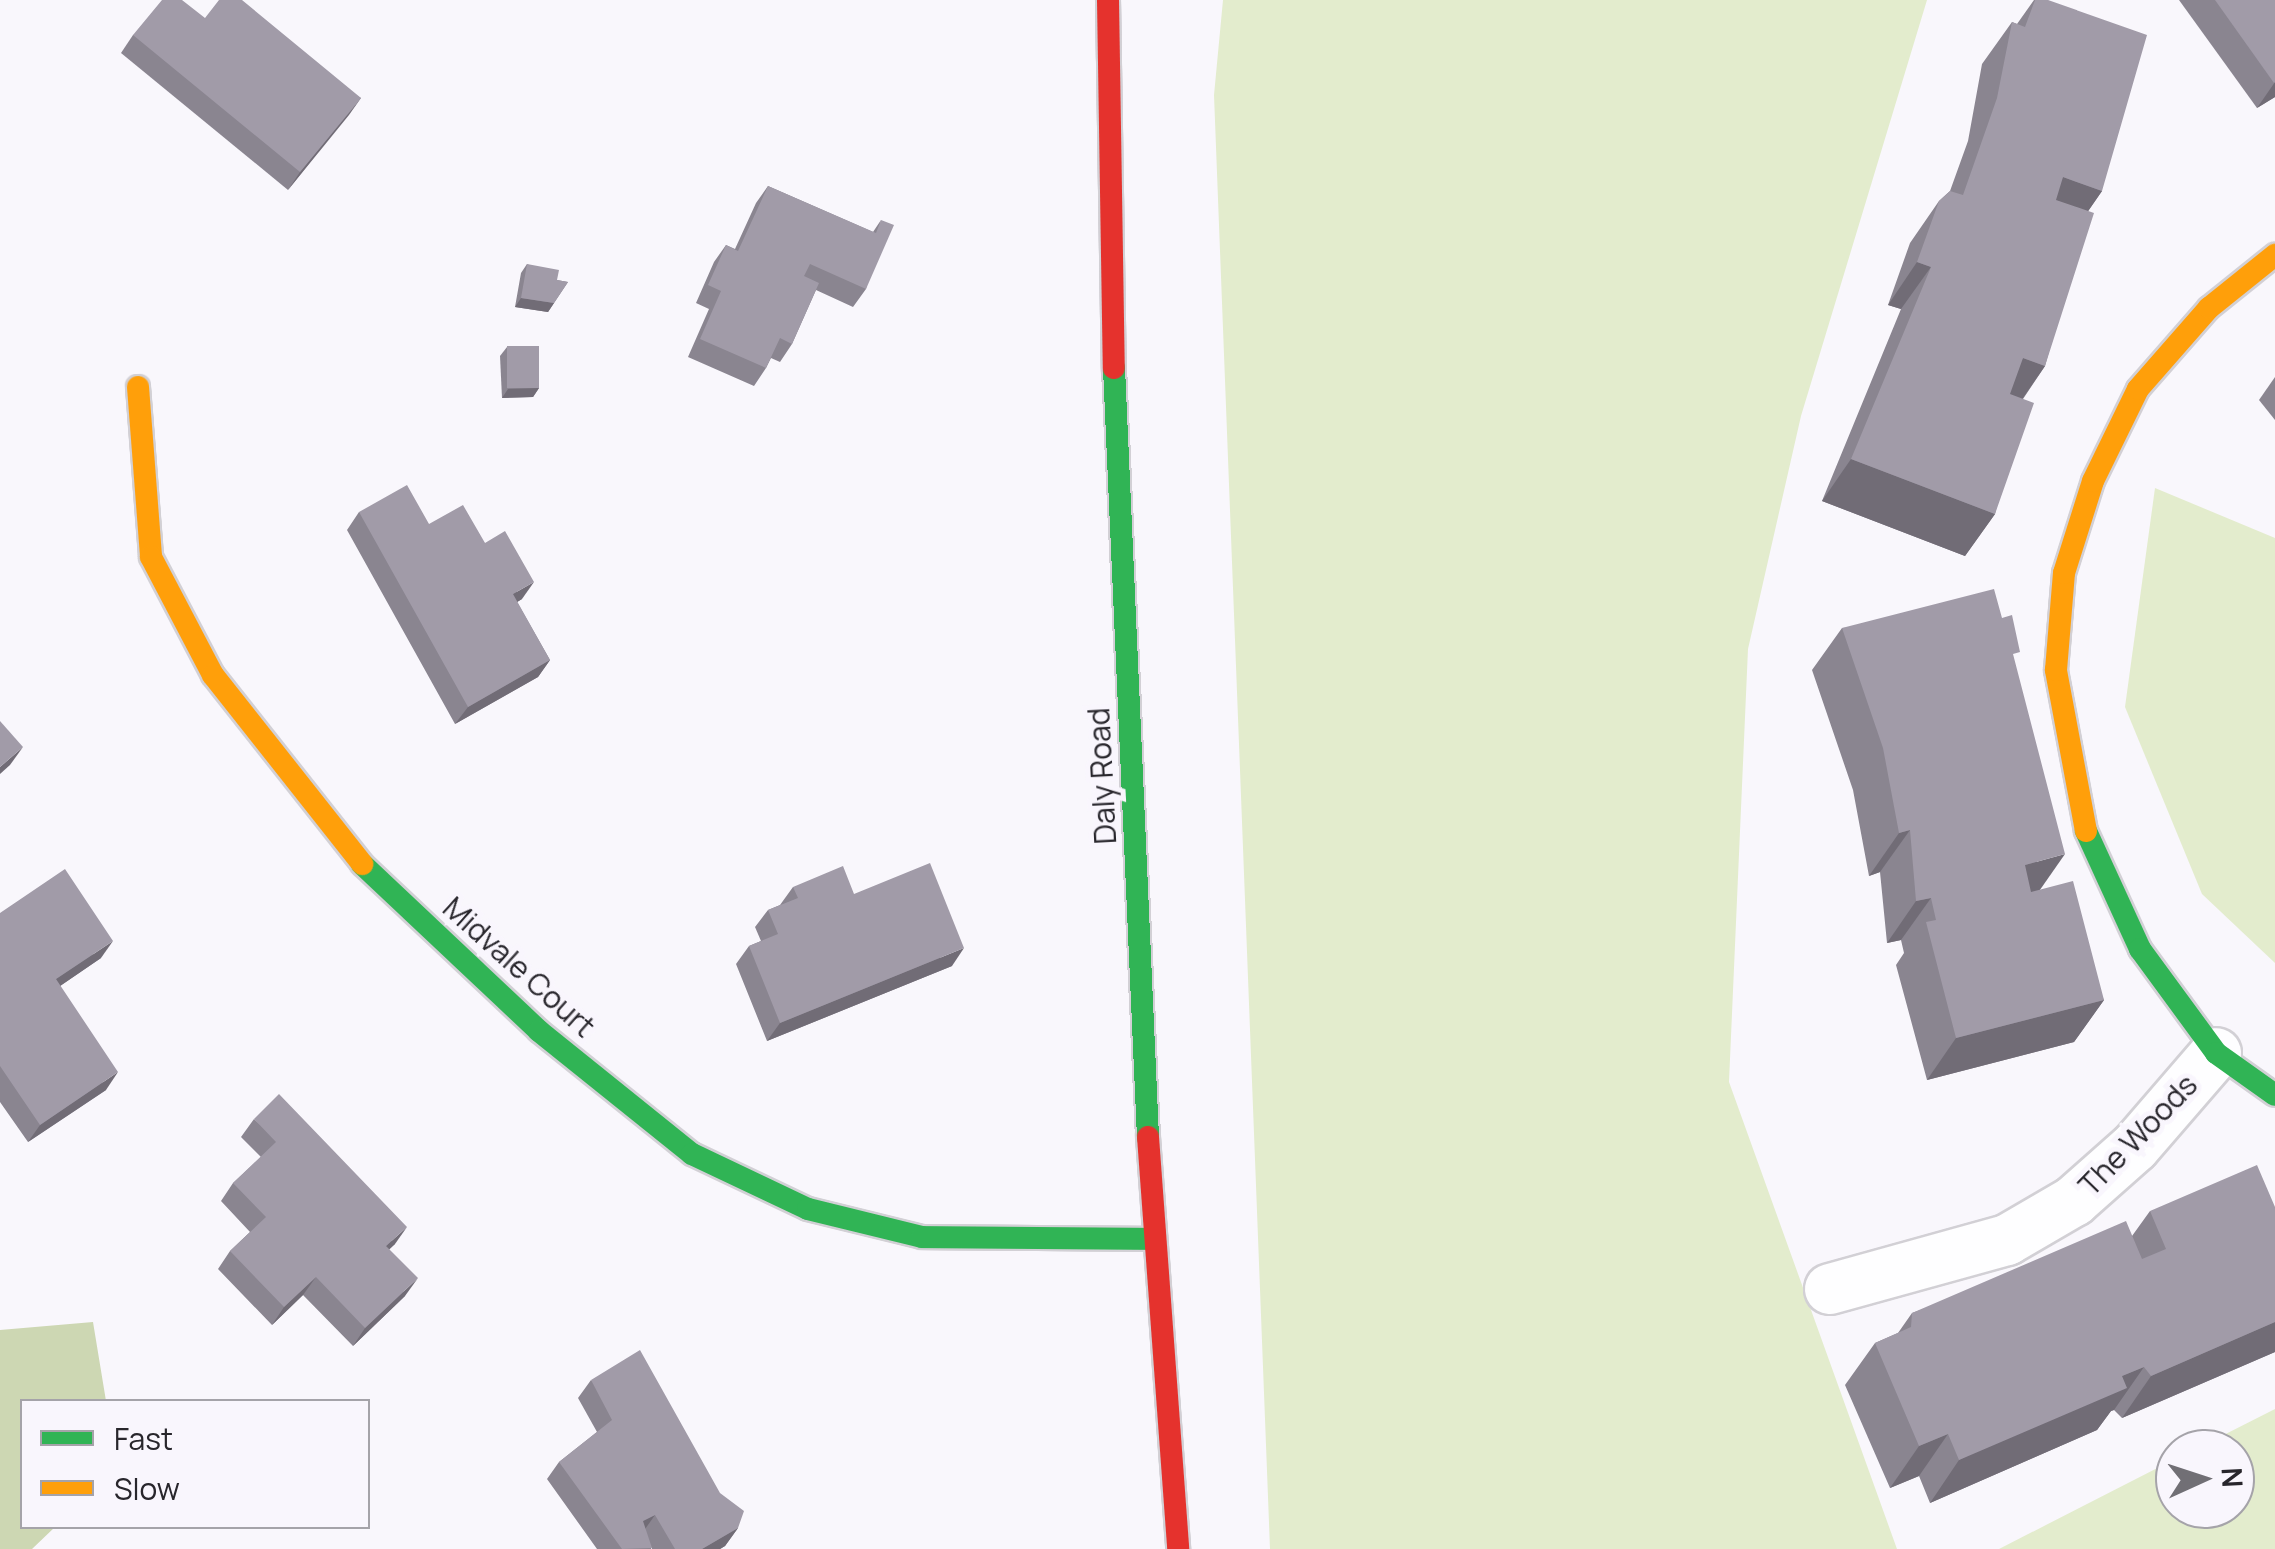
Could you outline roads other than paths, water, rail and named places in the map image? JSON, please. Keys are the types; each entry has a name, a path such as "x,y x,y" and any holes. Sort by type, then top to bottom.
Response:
{"street":[{"name":"Daly Road","path":"1108,0 1104,120 1152,1239 1178,1549"},
{"path":"2275,255 2209,308 2138,389 2093,481 2064,574 2056,670 2089,849 2140,948 2216,1053 2275,1095"},
{"name":"Midvale Court","path":"138,387 151,558 213,675 362,864 539,1030 692,1154 808,1209 922,1237 1152,1239"},
{"name":"The Woods","path":"1830,1289 2007,1240 2074,1201 2136,1147 2216,1053"}]}
